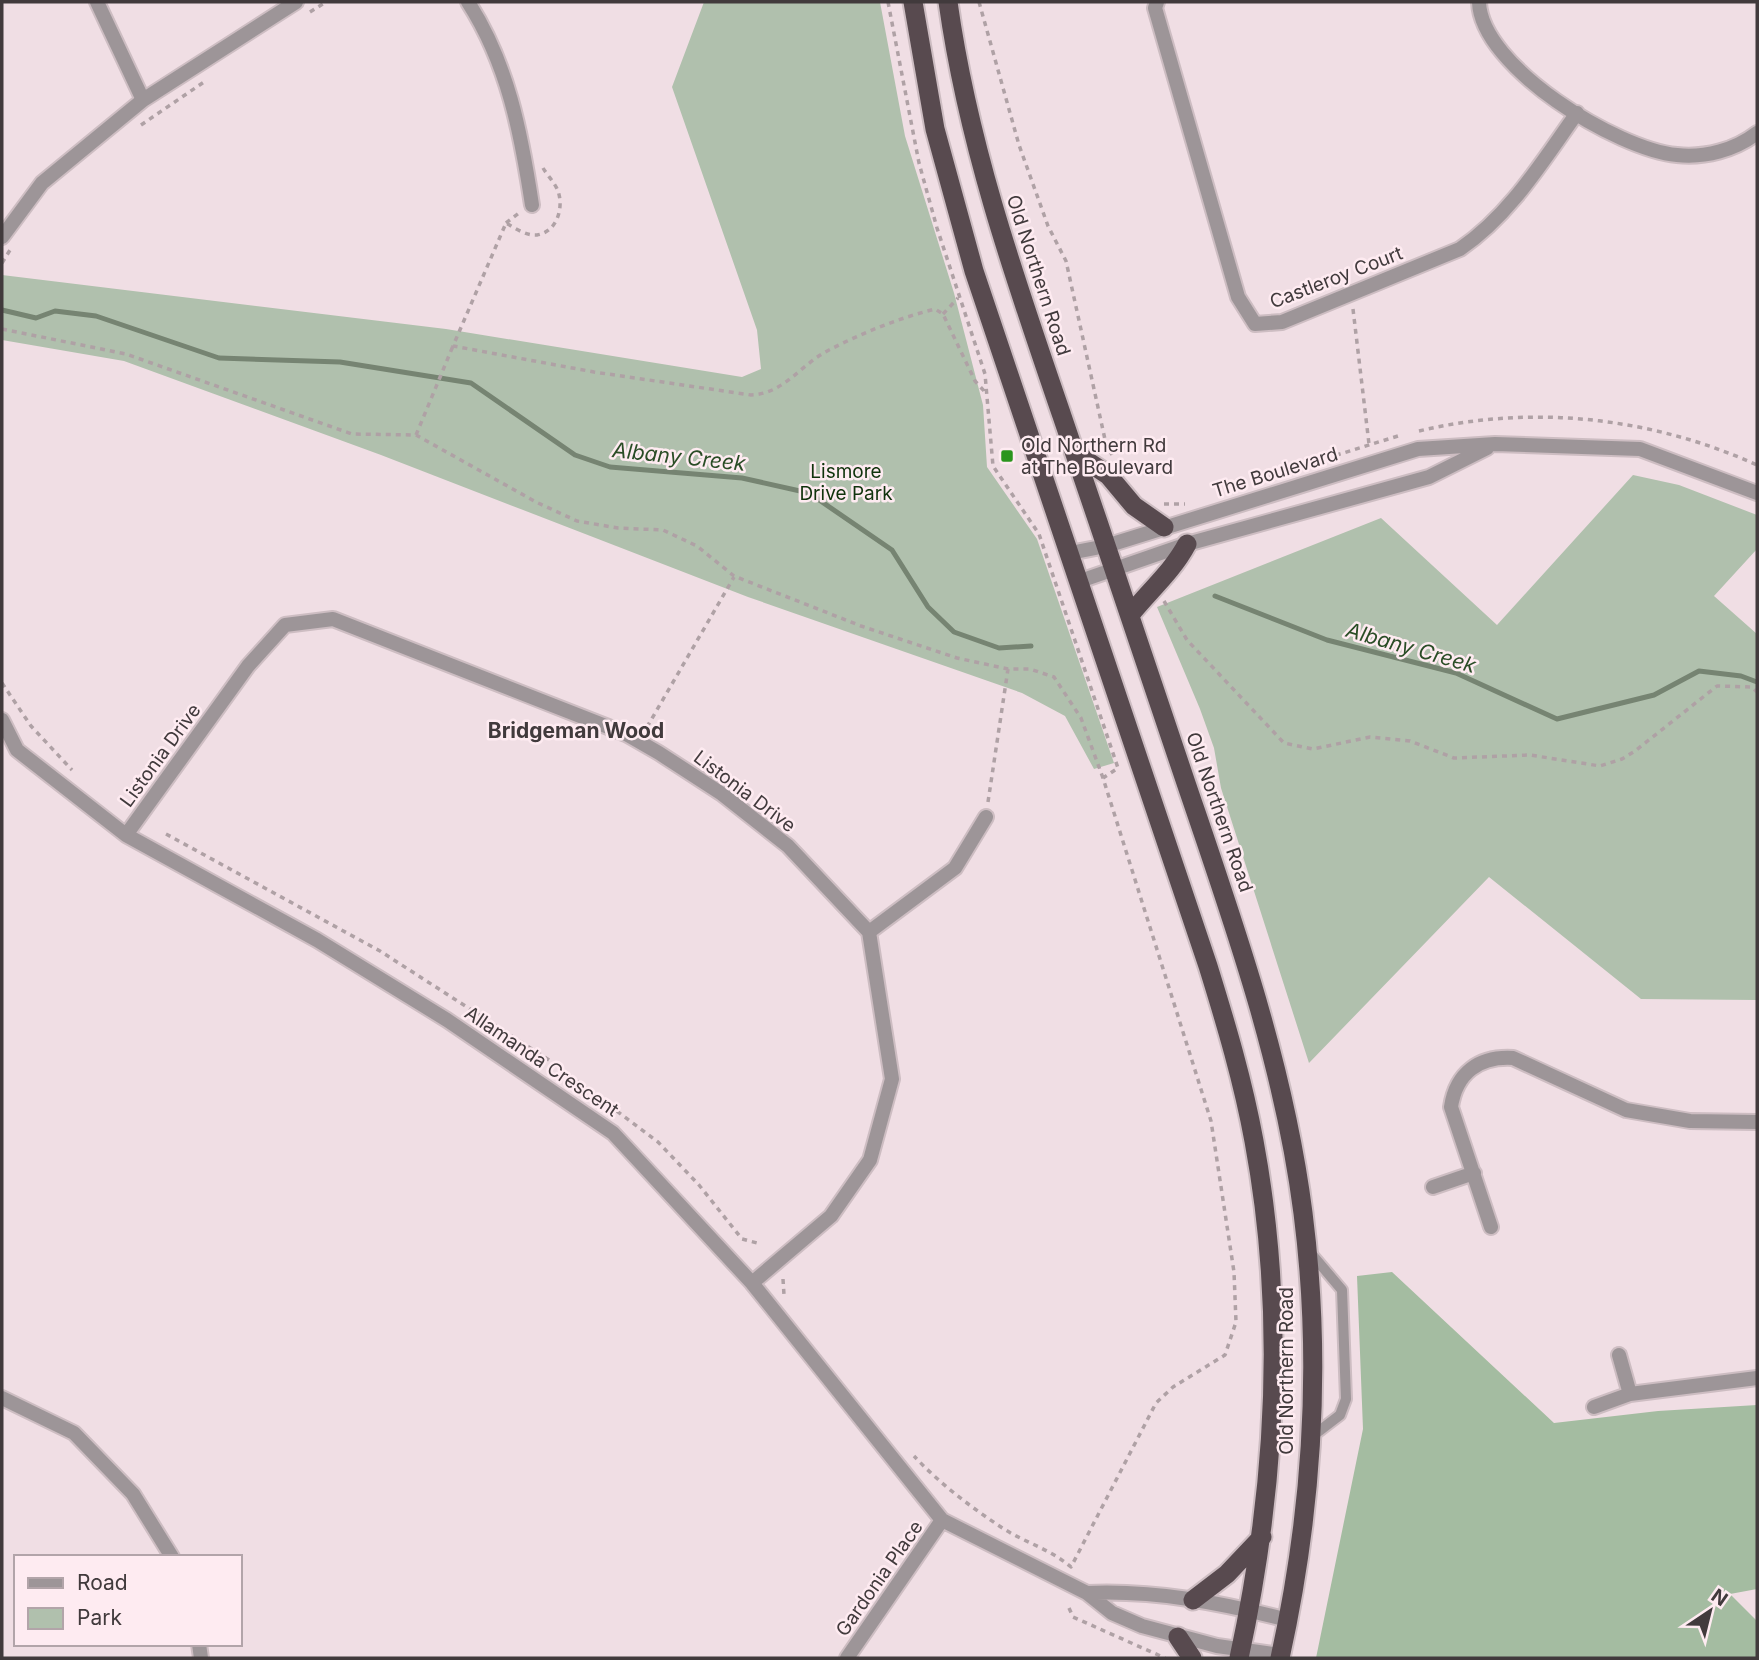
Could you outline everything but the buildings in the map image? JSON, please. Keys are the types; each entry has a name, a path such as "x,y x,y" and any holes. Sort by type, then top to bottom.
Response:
{"highway":[{"name":"Old Northern Road","path":"913,2 935,129 954,203 1208,966 1237,1063 1255,1142 1269,1260 1274,1331 1274,1391 1262,1537 1240,1654"},
{"name":"Old Northern Road","path":"948,2 958,70 991,207 1244,954 1287,1117 1307,1249 1312,1321 1310,1438 1305,1510 1289,1620 1280,1656"},
{"path":"1075,453 1108,475 1134,506 1164,527"},
{"path":"1129,615 1148,592 1175,568 1187,544"},
{"path":"1193,1600 1227,1574 1262,1537"},
{"path":"1178,1637 1192,1658"}],"street":[{"path":"97,2 143,100"},
{"path":"9,240 42,183 143,100 296,2"},
{"path":"468,2 490,36 520,129 532,205"},
{"name":"Castleroy Court","path":"1157,2 1155,8 1238,297 1255,324 1282,322 1460,250 1486,232 1510,205 1577,113"},
{"path":"1479,2 1479,10 1496,47 1522,74 1577,113 1635,146 1677,155 1716,154 1757,132"},
{"name":"The Boulevard","path":"1070,553 1106,546 1418,449 1494,444 1640,449 1757,494"},
{"name":"The Boulevard","path":"1080,581 1187,544 1429,477 1494,444"},
{"name":"Listonia Drive","path":"126,835 248,666 285,625 333,619 639,741 722,794 788,846 869,932"},
{"name":"Allamanda Crescent","path":"2,720 17,750 126,835 317,940 447,1020 613,1133 752,1283 942,1520 1087,1592 1112,1613 1178,1637 1240,1654 1280,1656"},
{"path":"752,1283 831,1216 870,1160 892,1079 869,932 955,868 986,817"},
{"path":"1492,1227 1451,1107 1454,1088 1476,1064 1494,1057 1513,1058 1626,1110 1651,1116 1757,1122"},
{"path":"1433,1187 1474,1173"},
{"path":"1619,1356 1630,1394"},
{"path":"1594,1407 1630,1394 1757,1378"},
{"path":"2,1398 74,1433 133,1494 171,1555"},
{"name":"Gardonia Place","path":"847,1658 942,1520"},
{"name":"Allamanda Crescent","path":"1087,1592 1126,1591 1193,1600 1289,1620"}],"lane":[{"path":"1307,1249 1342,1290 1345,1367 1344,1407 1334,1421 1310,1438"}],"path":[{"path":"302,17 326,2"},
{"path":"888,2 919,163 985,374 993,466 1039,534 1118,768 1103,778"},
{"path":"979,2 1019,145 1048,226 1066,261 1106,444 1116,461"},
{"path":"140,126 209,79"},
{"path":"416,435 506,223 523,233 538,235 553,226 561,211 558,191 544,169 542,158"},
{"path":"2,263 9,240"},
{"path":"1351,293 1371,463"},
{"path":"943,314 959,297"},
{"path":"453,345 594,372 751,395 768,394 827,351 912,315 935,309 943,314 975,381 986,393"},
{"path":"2,329 126,354 352,433 416,435 576,521 618,528 663,530 697,546 734,576 861,626 957,658 1008,669 1030,669 1054,677 1082,718 1210,1121 1234,1272 1236,1322 1225,1355 1174,1387 1156,1403 1071,1567 1055,1553 1006,1530 964,1500 911,1454"},
{"path":"1265,478 1368,443 1458,422 1506,416 1564,416 1630,425 1684,438 1757,465"},
{"path":"1161,504 1186,504"},
{"path":"639,741 734,576"},
{"path":"1162,596 1187,640 1284,743 1300,748 1313,749 1370,737 1410,741 1454,758 1530,755 1600,766 1622,760 1717,686 1752,687 1757,692"},
{"path":"986,817 1008,669"},
{"path":"2,683 31,726 72,771"},
{"path":"784,1277 782,1292 788,1301"},
{"path":"1069,1608 1073,1617 1165,1658"}],"green space":[{"name":"Lismore Drive Park","path":"704,2 880,2 905,136 954,293 983,405 987,467 1037,539 1114,763 1094,769 1065,716 1022,693 748,597 381,455 124,361 2,340 2,275 446,329 742,377 761,369 757,330 672,87"},
{"path":"1633,475 1679,485 1757,515 1757,549 1714,596 1757,634 1757,1000 1641,999 1489,877 1309,1063 1221,788 1214,748 1157,607 1381,518 1497,625"},
{"path":"1392,1272 1554,1423 1658,1411 1757,1405 1757,1589 1730,1594 1757,1621 1757,1658 1316,1658 1363,1429 1357,1276"}],"waterway":[{"name":"Albany Creek","path":"2,310 36,318 55,311 96,316 219,358 340,362 471,383 575,455 610,467 742,478 809,493 892,550 928,607 954,632 999,648 1031,646"},
{"name":"Albany Creek","path":"1215,596 1327,640 1456,673 1557,719 1654,695 1699,671 1741,676 1757,682"}],"place":[{"name":"Old Northern Rd at The Boulevard","path":"1007,456"}],"district":[{"name":"Bridgeman Wood","path":"576,731"}]}
